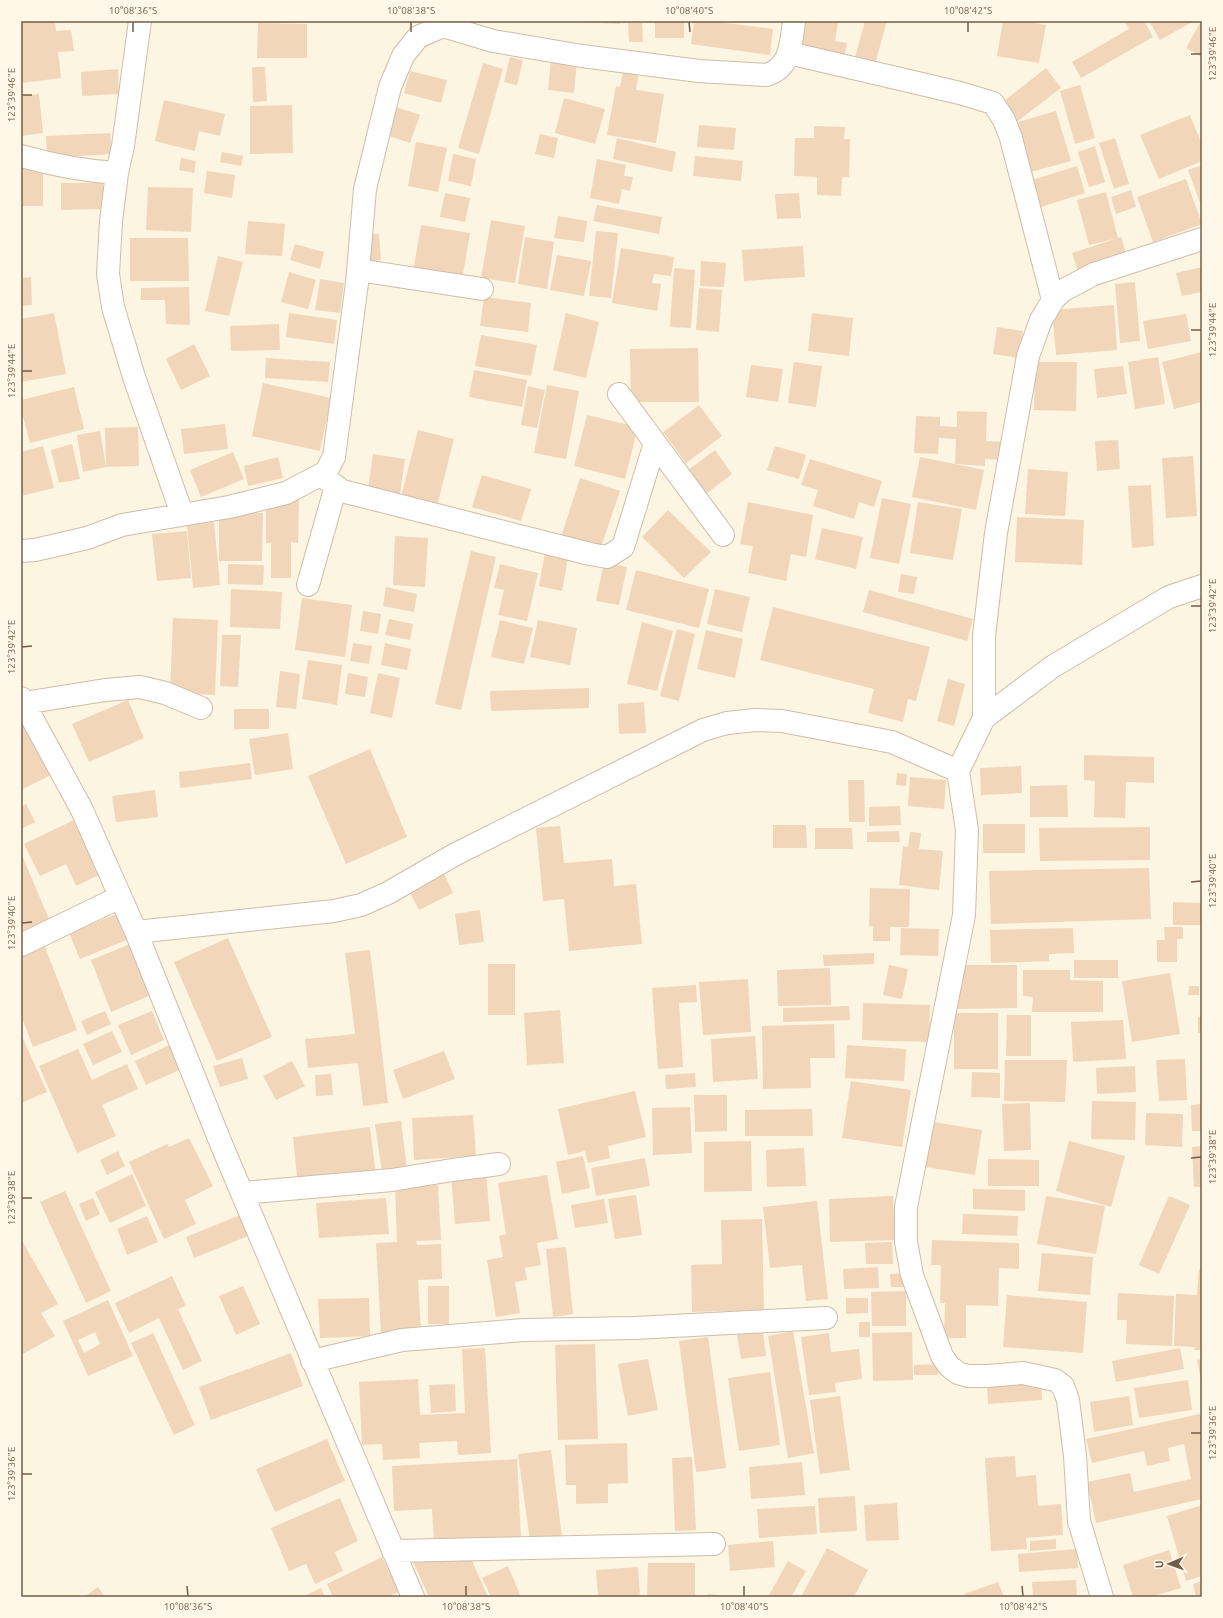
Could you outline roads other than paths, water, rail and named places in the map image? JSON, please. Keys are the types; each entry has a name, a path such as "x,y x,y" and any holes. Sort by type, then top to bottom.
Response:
{"street":[{"path":"140,21 123,146 117,173 111,221 108,274 113,307 134,377 182,514"},
{"path":"308,586 328,480 326,472 334,456 358,270 365,189 390,87 403,56 418,37 444,23 493,41 582,56 699,71 766,75 778,69 785,62 789,53 794,21"},
{"path":"789,53 960,93 992,103 1004,120 1011,138 1052,300"},
{"path":"21,156 47,164 89,172 117,173"},
{"path":"1102,1597 1079,1521 1074,1449 1068,1400 1063,1386 1055,1380 1023,1373 968,1376 958,1373 949,1366 942,1356 912,1275 906,1242 906,1208 964,914 967,830 958,771 984,718 984,636 996,533 1028,356 1041,320 1052,300 1062,291 1094,274 1202,239"},
{"path":"358,270 482,288"},
{"path":"619,394 722,535"},
{"path":"21,551 35,550 87,538 122,525 229,507 286,493 315,477 328,480 342,491 607,557 623,547 655,443"},
{"path":"984,718 1052,667 1169,597 1202,586"},
{"path":"201,708 165,693 140,687 22,700 82,810 136,932 222,1146 413,1597"},
{"path":"136,932 334,911 361,905 388,893 454,855 703,730 727,723 755,720 782,721 892,742 958,771"},
{"path":"21,945 120,897"},
{"path":"243,1193 392,1180 499,1164"},
{"path":"312,1361 402,1340 524,1330 635,1328 826,1318"},
{"path":"393,1551 714,1544"}]}
